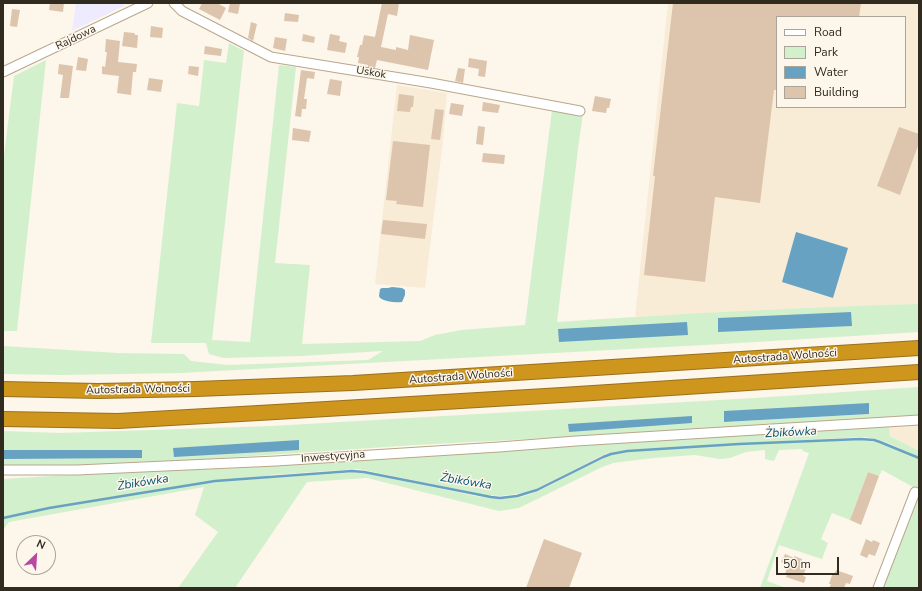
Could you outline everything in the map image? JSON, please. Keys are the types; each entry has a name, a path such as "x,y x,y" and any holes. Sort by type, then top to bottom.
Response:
{"highway":[{"name":"Autostrada Wolności","path":"3,390 173,390 353,384 919,348"},
{"path":"3,419 118,421 570,395 919,372"}],"street":[{"name":"Rajdowa","path":"3,72 148,3"},
{"name":"Uskok","path":"174,3 182,11 271,57 431,83 580,111"},
{"name":"Inwestycyjna","path":"3,470 77,470 276,461 919,420"},
{"path":"878,588 914,492"}],"shaded area":[{"path":"76,3 124,3 124,6 72,31"},
{"path":"668,3 919,3 919,304 827,307 635,317"},
{"path":"397,85 447,93 443,141 425,288 375,284"},
{"path":"919,425 919,451 890,436 889,427"}],"green space":[{"path":"229,43 244,51 212,340 250,342 279,65 296,67 275,263 310,265 302,344 420,341 435,335 461,330 525,325 552,110 583,113 557,322 738,311 919,304 919,332 180,373 61,375 3,374 3,346 118,353 184,354 191,361 228,365 368,360 383,351 301,356 223,358 209,354 206,343 151,343 177,103 199,106 204,60 226,63"},
{"path":"46,60 17,331 3,331 3,163 14,76"},
{"path":"919,387 919,416 416,445 119,465 3,468 3,431 60,433 272,426","holes":["868,403 869,414 724,422","142,450 142,458 4,458"]},
{"path":"889,426 890,436 919,451 919,457 885,442 864,437 625,450 605,454 539,488 525,493 500,496 485,495 359,469 269,475 270,478 360,472 475,496 511,498 531,494 554,484 598,460 621,452 764,443 865,440 881,443 919,459 919,588 881,588 918,490 882,470 879,476 868,472 850,520 832,513 821,539 828,543 822,559 779,545 767,581 786,588 760,588 809,453 801,449 779,450 774,461 765,459 765,450 746,452 730,458 720,459 695,455 613,463 519,508 499,511 367,478 307,482 235,588 178,588 218,532 195,515 204,487 9,522 3,530 3,479 238,468 275,463 528,450 566,446"}],"water":[{"path":"796,232 848,248 833,298 782,282"},
{"path":"392,287 402,288 405,290 405,295 402,302 391,302 380,298 380,289"},
{"path":"851,312 852,326 718,332 718,318"},
{"path":"687,322 688,335 559,342 558,329"},
{"path":"869,403 869,414 724,422 724,411"},
{"path":"692,416 692,423 569,432 568,424"},
{"path":"299,440 299,450 174,457 173,448"},
{"path":"4,450 142,450 142,458 4,459"}],"building":[{"path":"50,3 64,3 63,12 49,10"},
{"path":"202,3 217,3 226,8 220,20 199,9"},
{"path":"230,3 240,3 238,14 228,12"},
{"path":"382,3 399,3 397,16 388,14 381,47 396,50 396,47 408,50 410,35 434,40 428,70 377,60 375,68 358,63 359,57 357,57 364,35 375,37"},
{"path":"673,3 861,3 859,16 776,16 776,90 774,90 760,203 715,197 705,282 644,275 655,176 653,176"},
{"path":"12,9 20,10 17,27 10,26"},
{"path":"285,13 299,15 298,22 284,21"},
{"path":"251,22 257,24 253,41 248,38"},
{"path":"151,26 163,28 162,38 150,37"},
{"path":"124,32 138,35 137,48 122,46"},
{"path":"303,34 315,37 314,43 302,41"},
{"path":"330,34 340,36 339,41 347,43 345,53 327,50"},
{"path":"275,37 287,39 285,51 273,48"},
{"path":"106,39 120,41 118,62 137,64 136,72 133,72 131,95 117,93 119,76 102,74 102,66 105,67 107,52 105,52"},
{"path":"205,46 222,49 221,56 204,54"},
{"path":"78,57 88,59 86,71 76,70"},
{"path":"469,58 487,61 485,77 478,76 479,69 468,67"},
{"path":"59,64 73,66 69,98 60,98 63,75 58,74"},
{"path":"189,66 199,67 198,76 188,74"},
{"path":"458,68 465,69 463,83 455,81"},
{"path":"301,70 315,72 314,79 307,78 304,99 307,99 306,109 302,109 301,117 295,116"},
{"path":"149,78 163,80 161,92 147,90"},
{"path":"330,79 342,81 340,96 327,94"},
{"path":"399,94 414,96 413,107 411,107 410,112 397,111"},
{"path":"595,96 611,99 606,113 592,111"},
{"path":"483,102 500,105 498,113 482,111"},
{"path":"451,103 464,105 462,116 449,114"},
{"path":"435,109 444,110 440,140 431,139"},
{"path":"478,126 485,127 483,145 476,144"},
{"path":"899,127 919,134 919,143 900,195 877,186"},
{"path":"293,128 311,131 309,142 292,140"},
{"path":"393,141 430,145 423,207 396,204 397,201 386,200"},
{"path":"483,153 505,155 504,164 482,162"},
{"path":"383,220 427,224 425,239 381,234"},
{"path":"868,472 879,476 861,525 850,520"},
{"path":"544,539 582,553 569,588 526,588"},
{"path":"866,539 872,542 873,540 880,543 875,556 869,554 867,558 860,555"},
{"path":"785,554 794,558 794,556 802,559 802,561 808,563 803,576 806,577 804,583 786,577 787,575 785,574 788,564 781,562"},
{"path":"836,570 853,576 850,584 846,583 844,588 829,588 832,575 834,575"}],"waterway":[{"name":"Żbikówka","path":"3,518 49,508 215,481 352,471 500,498 517,496 537,490 603,457 627,451 739,444 861,439 874,440 919,458"}]}
